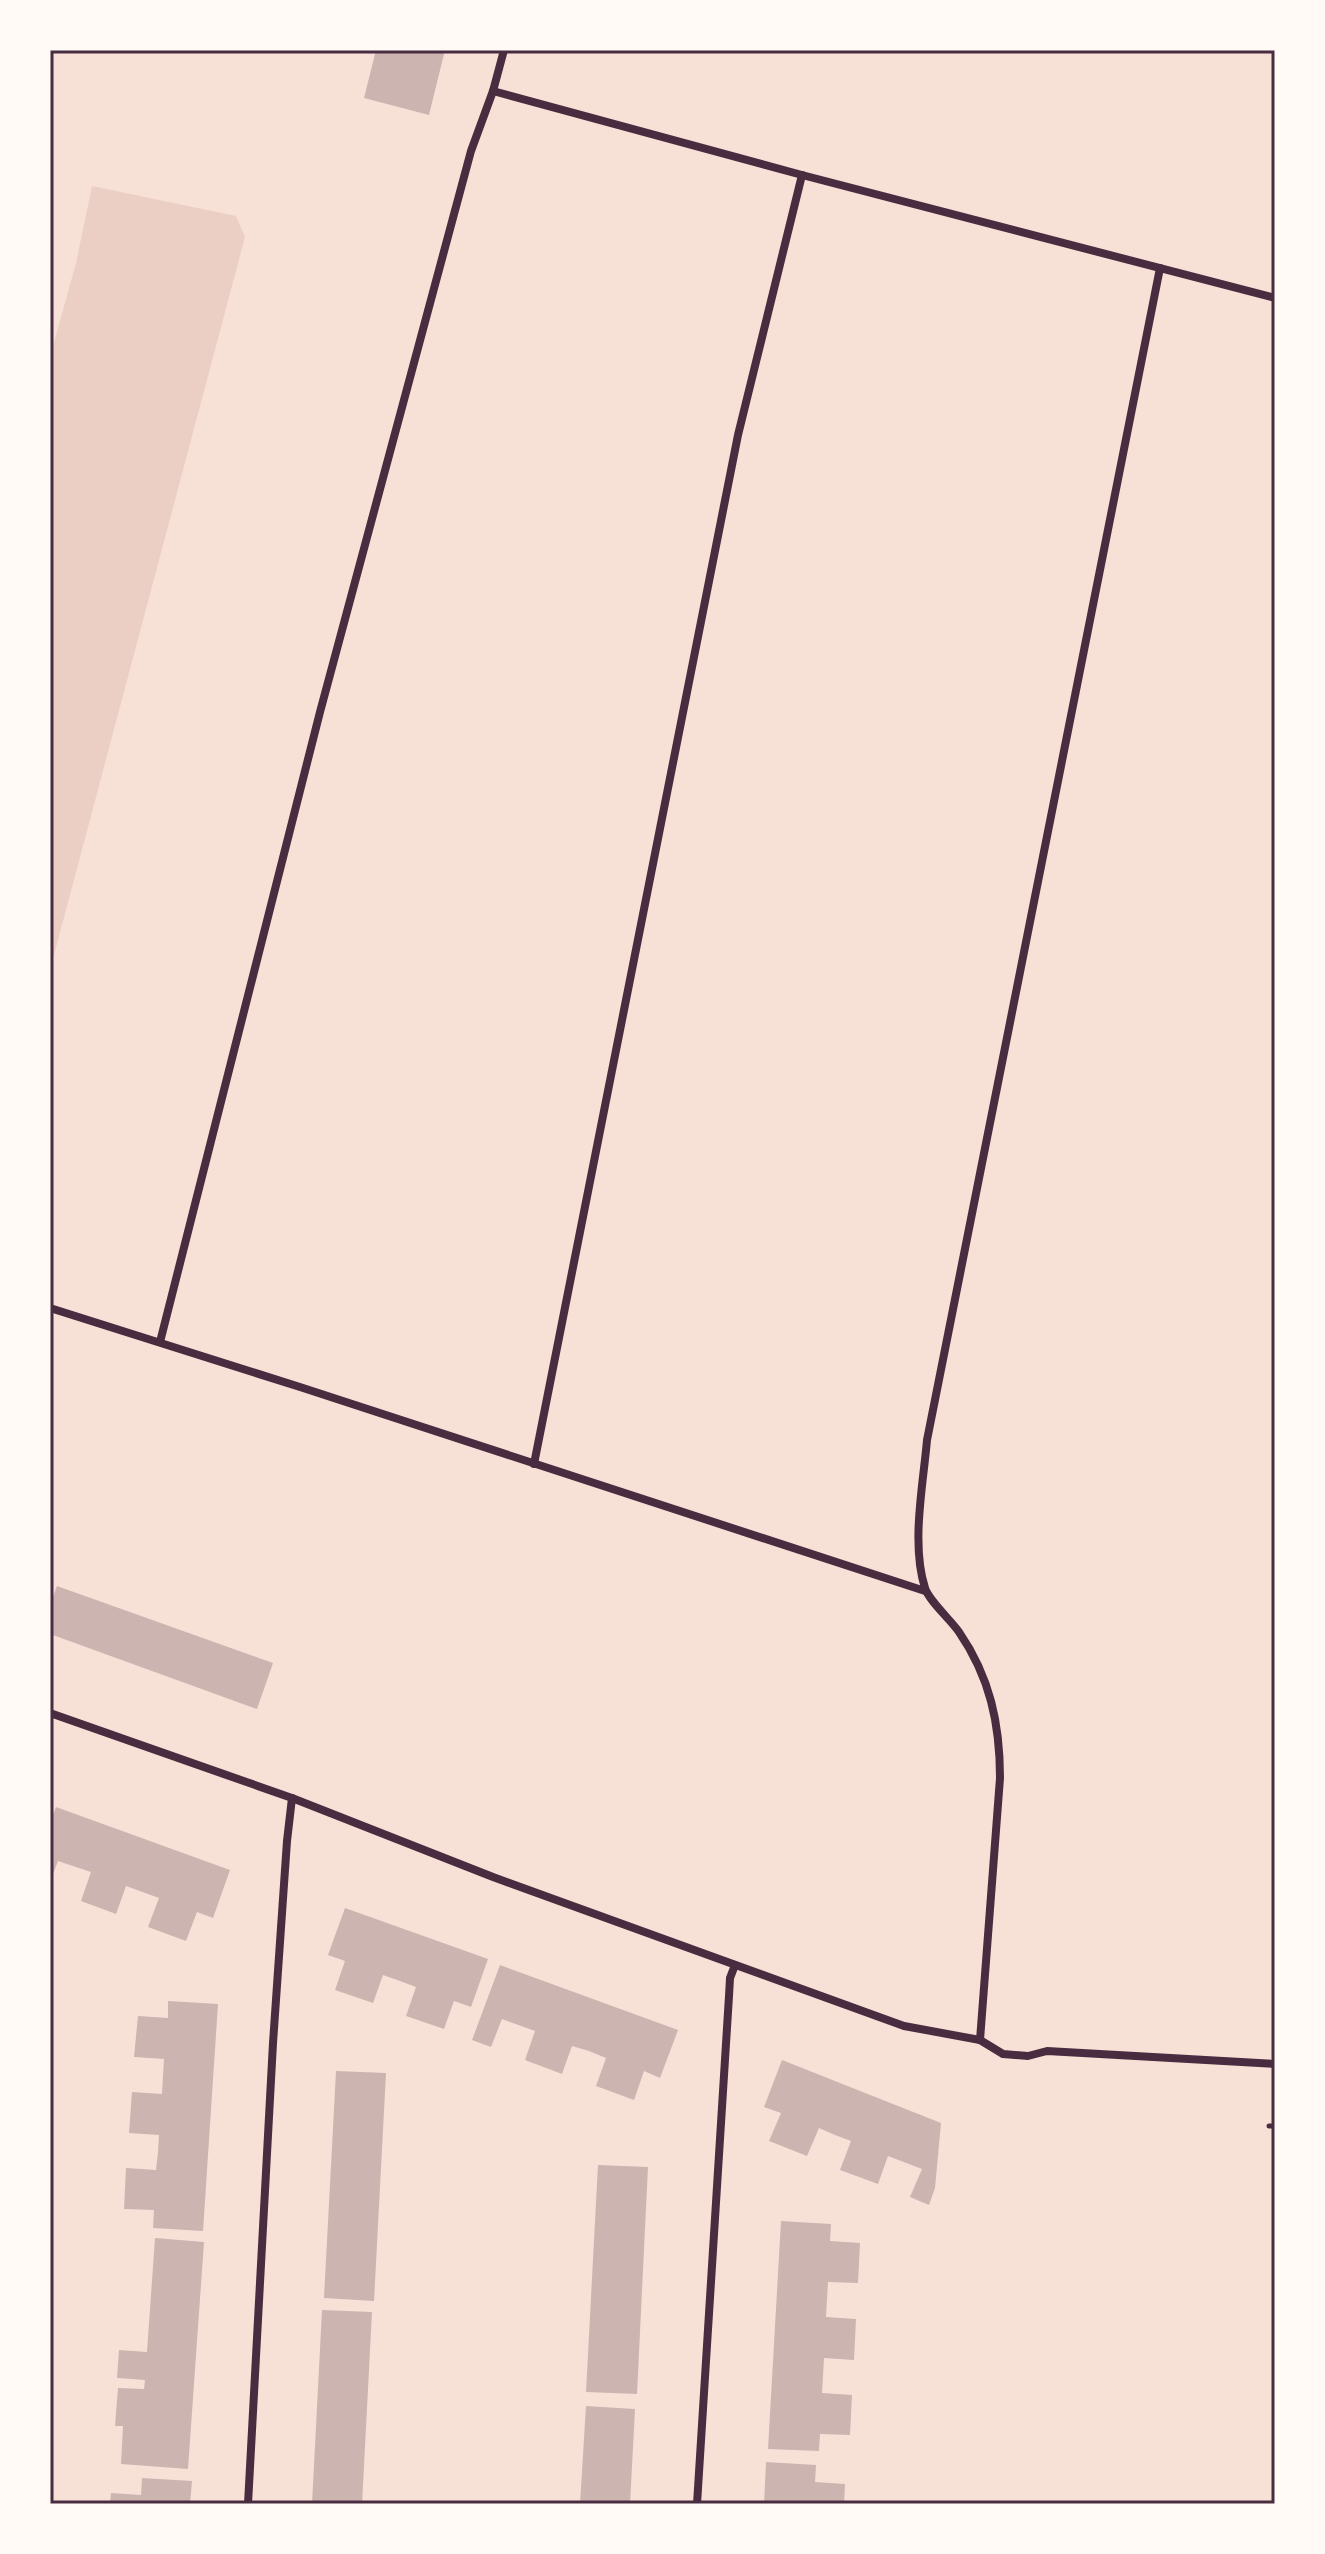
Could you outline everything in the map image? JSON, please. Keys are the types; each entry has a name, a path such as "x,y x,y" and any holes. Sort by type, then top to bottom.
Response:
{"street":[{"path":"160,1342 324,697 471,151 504,50"},
{"path":"493,91 1275,298"},
{"path":"534,1464 738,435 802,175"},
{"path":"925,1591 918,1535 927,1440 1160,268"},
{"path":"50,1308 925,1591 951,1620 976,1656 1000,1742 1000,1778 980,2040"},
{"path":"50,1713 292,1798 493,1877 904,2026 980,2040 1003,2054 1028,2056 1047,2051 1275,2064"},
{"path":"248,2504 273,2043 292,1798"},
{"path":"697,2504 730,1978 735,1965"}],"shaded area":[{"path":"92,186 236,216 245,237 50,970 50,357 76,263"}],"building":[{"path":"376,50 392,53 393,50 445,50 429,115 364,98"},
{"path":"57,1586 273,1663 257,1709 50,1634 50,1605"},
{"path":"56,1807 230,1870 213,1918 197,1912 186,1941 148,1927 159,1898 126,1886 116,1914 81,1901 91,1872 58,1861 50,1882 50,1823"},
{"path":"345,1908 488,1959 471,2007 454,2001 444,2029 406,2016 416,1987 400,1981 383,1975 373,2003 335,1990 345,1961 328,1955"},
{"path":"500,1965 678,2030 660,2078 644,2071 634,2100 596,2086 606,2058 589,2051 572,2046 562,2074 525,2060 535,2031 502,2019 491,2047 472,2040"},
{"path":"168,2001 218,2004 203,2231 153,2228 154,2210 124,2209 126,2168 156,2170 158,2152 159,2135 129,2133 132,2092 162,2094 164,2059 134,2057 138,2016 168,2018"},
{"path":"782,2060 941,2123 935,2188 929,2205 910,2197 922,2169 888,2156 878,2184 840,2170 851,2141 819,2128 807,2156 769,2141 781,2113 764,2107"},
{"path":"336,2071 386,2073 374,2301 324,2298"},
{"path":"598,2165 648,2167 637,2394 586,2392"},
{"path":"781,2221 831,2224 830,2241 860,2243 858,2283 828,2282 826,2317 856,2319 854,2360 824,2358 822,2393 852,2395 850,2435 820,2434 819,2451 768,2449"},
{"path":"155,2238 204,2242 188,2469 121,2464 123,2426 115,2426 118,2388 144,2389 145,2380 117,2378 119,2350 147,2352"},
{"path":"322,2310 372,2312 362,2504 312,2504"},
{"path":"586,2406 635,2409 630,2504 580,2504"},
{"path":"766,2462 816,2465 815,2482 845,2484 844,2504 764,2504"},
{"path":"142,2478 192,2481 190,2504 110,2504 111,2493 141,2495"}]}
